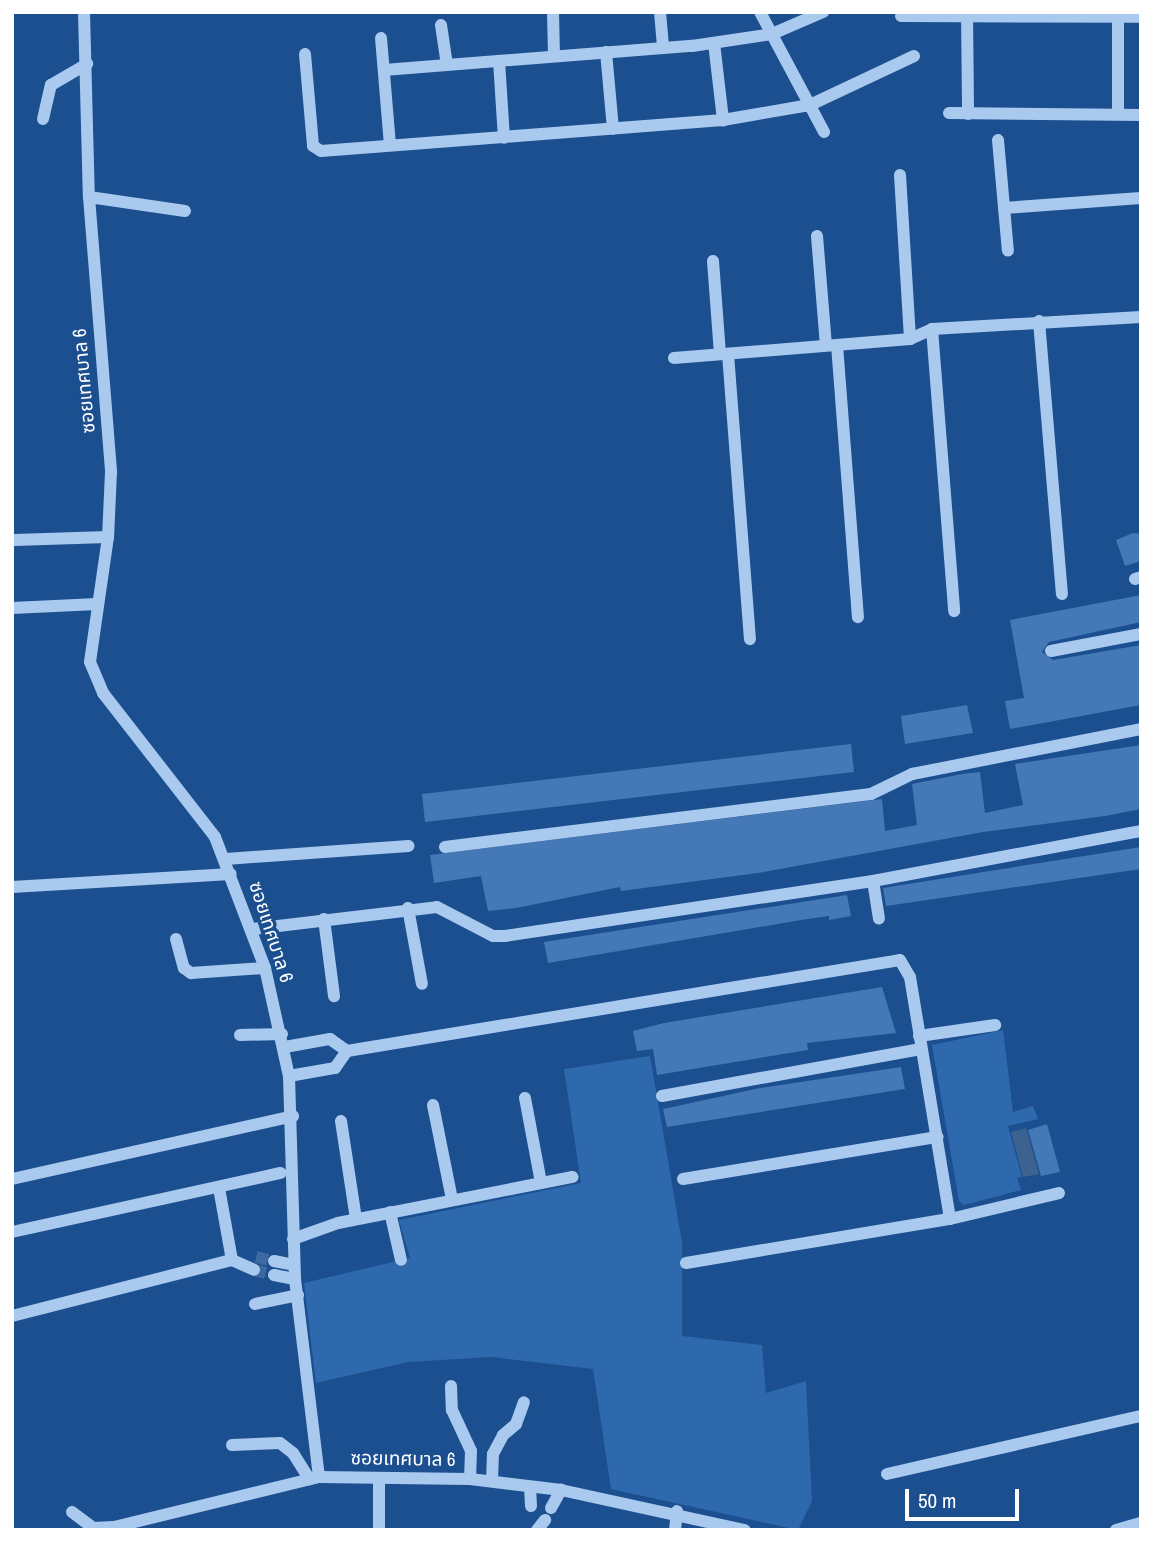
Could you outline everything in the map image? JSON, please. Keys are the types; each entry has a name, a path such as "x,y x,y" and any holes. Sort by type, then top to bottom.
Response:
{"street":[{"name":"ซอยเทศบาล 6","path":"84,12 89,197 111,472 108,537 90,662 103,693 200,815 226,859 265,968 284,1040 293,1116 294,1265 314,1478 492,1481 561,1490 677,1511 745,1530"},
{"path":"553,12 554,56"},
{"path":"660,12 663,48"},
{"path":"760,12 824,132"},
{"path":"384,70 714,43 772,34 823,12"},
{"path":"967,14 968,114"},
{"path":"901,16 967,14 1141,17"},
{"path":"1118,15 1118,114"},
{"path":"442,25 447,65"},
{"path":"381,38 390,145"},
{"path":"714,43 723,120"},
{"path":"606,52 613,129"},
{"path":"305,54 316,150 723,120 810,105 914,56"},
{"path":"499,61 503,138"},
{"path":"43,119 51,85 87,64"},
{"path":"949,113 1141,114"},
{"path":"998,140 1008,251"},
{"path":"900,176 910,339"},
{"path":"89,197 185,211"},
{"path":"1004,208 1141,198"},
{"path":"817,236 832,345 858,617"},
{"path":"713,261 750,639"},
{"path":"674,358 910,339 932,329 1141,317"},
{"path":"1040,321 1062,594"},
{"path":"932,329 954,611"},
{"path":"13,540 108,537"},
{"path":"12,608 97,604"},
{"path":"1051,651 1141,634"},
{"path":"445,847 871,794 912,774 1141,729"},
{"path":"253,929 408,908 438,907 493,936 505,936 873,881 1141,831"},
{"path":"226,859 409,846"},
{"path":"12,887 231,874"},
{"path":"873,881 879,919"},
{"path":"408,908 422,985"},
{"path":"324,919 334,996"},
{"path":"176,939 184,968 191,972 265,968"},
{"path":"240,1035 284,1040 330,1040 347,1051 900,960 910,977 950,1219"},
{"path":"663,1096 995,1025"},
{"path":"289,1076 335,1068 347,1051"},
{"path":"525,1098 541,1182"},
{"path":"433,1105 452,1199"},
{"path":"12,1179 293,1116"},
{"path":"341,1121 356,1219"},
{"path":"683,1179 938,1137"},
{"path":"12,1231 281,1173"},
{"path":"293,1239 356,1219 573,1177"},
{"path":"219,1188 236,1261"},
{"path":"686,1263 950,1219 1059,1193"},
{"path":"390,1212 401,1260"},
{"path":"12,1316 236,1261 255,1263"},
{"path":"274,1261 294,1265"},
{"path":"274,1275 295,1279"},
{"path":"255,1304 298,1295"},
{"path":"451,1386 452,1410 471,1451 470,1479"},
{"path":"492,1481 493,1454 503,1435 516,1424 524,1402"},
{"path":"887,1474 1141,1416"},
{"path":"72,1512 93,1528 114,1527 314,1478 293,1453 280,1443 232,1445"},
{"path":"379,1479 379,1530"},
{"path":"530,1486 539,1519"},
{"path":"539,1519 561,1490"},
{"path":"676,1530 677,1511"},
{"path":"1120,1529 1141,1523"}],"shaded area":[{"path":"1003,1030 1013,1112 1033,1106 1038,1119 1008,1126 1022,1177 1017,1178 1021,1190 964,1205 959,1201 932,1045"},
{"path":"650,1056 682,1242 682,1336 762,1345 766,1393 806,1381 812,1501 798,1530 611,1489 593,1369 492,1357 408,1362 316,1383 304,1283 410,1258 399,1220 581,1183 564,1069"},
{"path":"1026,1128 1039,1174 1023,1177 1011,1132"}],"building":[{"path":"1133,533 1141,534 1141,561 1125,566 1116,540"},
{"path":"1141,595 1141,622 1049,642 1042,652 1053,660 1141,645 1141,705 1010,729 1005,701 1024,698 1010,620"},
{"path":"967,705 973,733 905,744 901,716"},
{"path":"851,744 854,772 425,822 422,794"},
{"path":"1141,745 1141,809 983,832 758,873 621,891 620,887 488,911 481,876 434,883 430,855 882,799 885,831 917,825 912,784 962,774 980,772 985,813 1023,805 1015,764"},
{"path":"1141,847 1141,869 886,906 883,888"},
{"path":"847,895 851,916 829,920 829,916 801,920 548,963 544,942"},
{"path":"882,987 896,1033 807,1043 808,1050 657,1075 653,1049 637,1051 633,1031 664,1023"},
{"path":"901,1067 905,1089 667,1127 663,1109 760,1088"},
{"path":"1047,1124 1060,1172 1041,1176 1028,1130"}],"tunnel":[{"path":"256,1257 274,1261"},
{"path":"254,1270 274,1275"}]}
